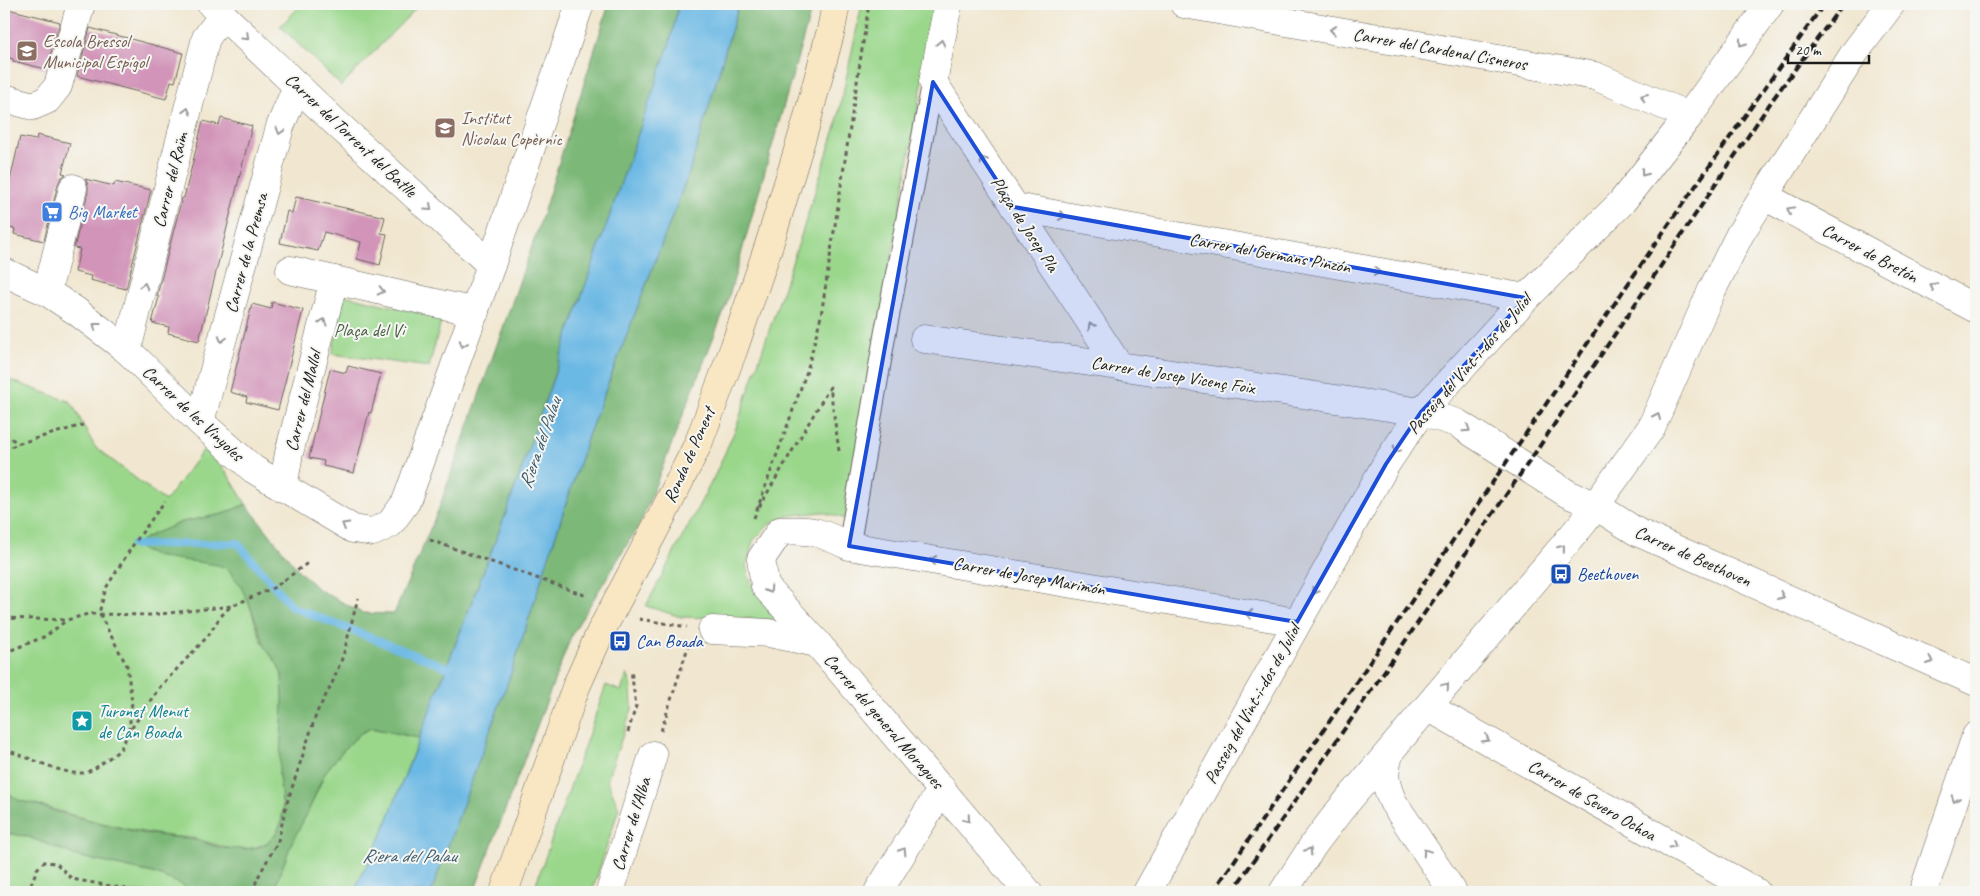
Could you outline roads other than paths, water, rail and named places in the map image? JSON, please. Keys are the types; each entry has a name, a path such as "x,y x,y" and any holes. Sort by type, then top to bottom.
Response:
{"main road":[{"name":"Ronda de Ponent","path":"504,892 576,688 600,630 654,532 698,444 734,348 801,140 826,49 836,4"}],"street":[{"path":"4,100 33,106 47,100 58,86 81,4"},
{"path":"290,270 474,312 580,4"},
{"path":"849,546 885,334 948,4"},
{"name":"Carrer del Cardenal Cisneros","path":"1184,4 1595,76 1689,116"},
{"name":"Passeig del Vint-i-dos de Juliol","path":"1147,892 1386,464 1421,412 1526,298 1621,203 1689,116 1770,4"},
{"path":"1283,892 1314,844 1596,506 1651,428 1716,282 1740,234 1855,52 1891,4"},
{"name":"Carrer del Torrent del Batlle","path":"217,9 297,86 491,265"},
{"name":"Carrer del Raïm","path":"127,350 206,38 217,9"},
{"name":"Plaça de Josep Pla","path":"933,82 1119,366"},
{"name":"Carrer de la Premsa","path":"200,422 280,127 297,86"},
{"path":"46,292 73,188"},
{"name":"Carrer de Bretón","path":"1764,196 1976,309"},
{"name":"Carrer del Germans Pinzón","path":"1014,207 1526,298"},
{"name":"Carrer de les Vinyoles","path":"4,272 46,292 76,311 127,350 200,422 253,469 353,529 373,532 390,524 406,502 474,312"},
{"name":"Carrer del Mallol","path":"283,488 289,453 334,280"},
{"name":"Carrer de Josep Vicenç Foix","path":"924,339 1119,366 1421,412"},
{"name":"Carrer de Beethoven","path":"1421,412 1457,423 1568,494 1596,506 1637,532 1976,682"},
{"name":"Carrer de Josep Marimón","path":"770,545 780,531 801,530 821,532 849,546 1297,622"},
{"name":"Carrer del general Moragues","path":"770,545 761,559 765,586 817,643 1028,892"},
{"path":"699,632 769,633 817,643"},
{"name":"Carrer de Severo Ochoa","path":"1428,707 1756,892"},
{"path":"1923,892 1976,736"},
{"name":"Carrer de l'Alba","path":"610,892 656,744"},
{"path":"1390,752 1384,768 1385,785 1392,802 1453,892"},
{"path":"878,892 942,789"}],"water":[{"name":"Riera del Palau","path":"679,4 739,4 690,170 588,436 511,673 431,892 353,892 381,837 508,508 670,42"}],"waterway":[{"path":"133,545 238,543 292,607 454,670"}],"railway":[{"path":"1213,892 1673,218 1824,4"},
{"path":"1232,892 1535,453 1773,99 1843,4"}],"place":[{"name":"Escola Bressol Municipal Espígol","path":"27,51"},
{"name":"Institut Nicolau Copèrnic","path":"445,128"},
{"name":"Big Market","path":"52,212"},
{"name":"Beethoven","path":"1561,574"},
{"name":"Can Boada","path":"620,641"},
{"name":"Turonet Menut de Can Boada","path":"82,721"}],"park label":[{"name":"Plaça del Vi","path":"369,330"}]}
